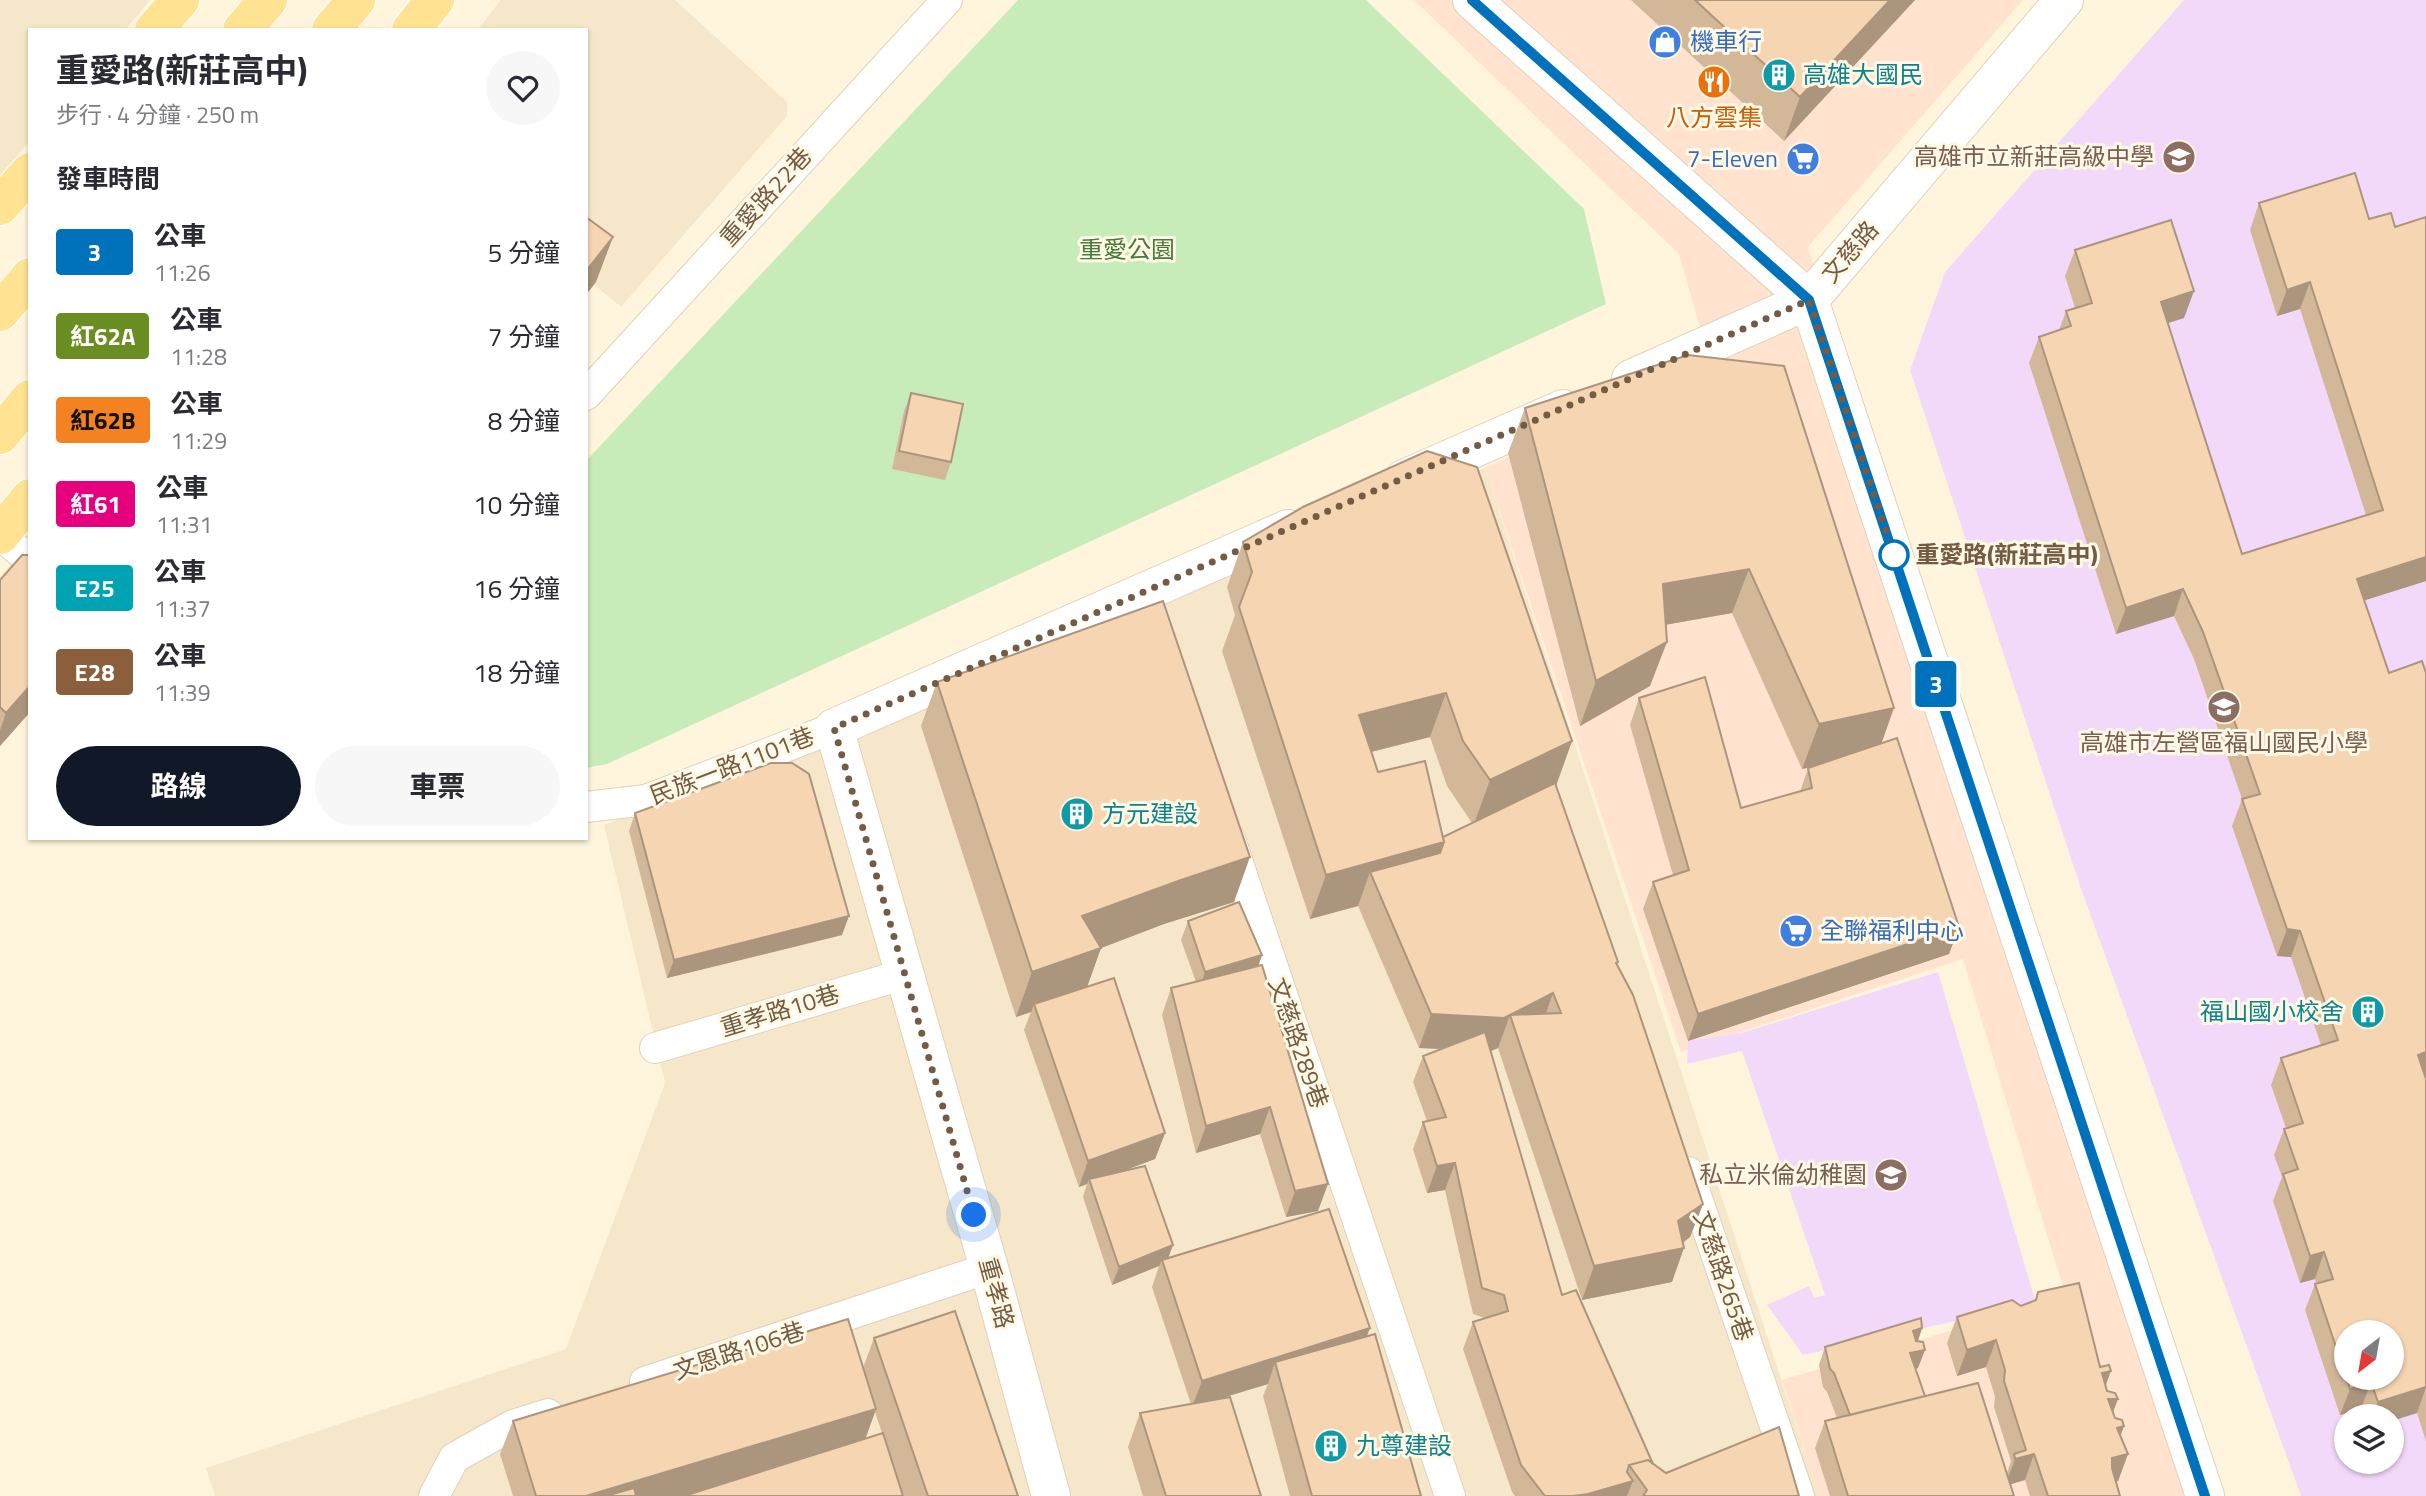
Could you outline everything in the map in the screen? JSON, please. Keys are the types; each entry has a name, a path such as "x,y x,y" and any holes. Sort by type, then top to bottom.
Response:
{"main road":[{"path":"156,28 180,0"},
{"path":"244,28 268,0"},
{"path":"333,28 356,0"},
{"path":"413,28 435,0"},
{"path":"0,206 28,174"},
{"path":"0,312 28,279"},
{"path":"0,435 28,401"},
{"path":"0,535 28,500"}],"street":[{"path":"1472,0 1809,300 2205,1496"},
{"name":"文慈路","path":"1374,491 1453,472 1595,395 1809,300 2064,0"},
{"path":"834,728 1151,605 1324,513"},
{"name":"重孝路","path":"834,728 989,1268 1051,1496"}],"lane":[{"name":"重愛路22巷","path":"588,393 947,0"},
{"path":"0,535 28,558"},
{"name":"民族一路1101巷","path":"588,807 646,800 834,728"},
{"name":"文慈路289巷","path":"1221,813 1450,1496"},
{"name":"重孝路10巷","path":"655,1048 905,974"},
{"name":"文慈路265巷","path":"1677,1141 1799,1496"},
{"name":"文恩路106巷","path":"620,1390 989,1268"},
{"path":"434,1496 454,1458 513,1425 580,1403"}],"shaded area":[{"path":"0,0 150,0 127,28 28,28 28,143 0,175"},
{"path":"501,0 675,0 787,102 787,116 621,307 588,280 588,28 479,28"},
{"path":"1414,0 2023,0 1808,247 2192,1496 1819,1496 1782,1380 2066,1297 1963,959 1681,1052 1485,468 1710,363 1679,254"},
{"name":"高雄市左營區福山國民小學","path":"2184,0 2426,0 2426,1496 2301,1496 2080,886 1910,370 1945,272"},
{"path":"1485,468 1819,1496 215,1496 206,1468 566,1349 665,1083 604,825"},
{"name":"私立米倫幼稚園","path":"1938,972 2036,1303 1803,1355 1767,1305 1809,1286 1814,1298 1825,1295 1742,1051 1687,1064 1688,1041 1741,1033"}],"green space":[{"name":"重愛公園","path":"1018,0 1366,0 1584,209 1606,304 607,764 588,768 588,459"}],"building":[{"path":"1695,0 1890,0 1800,97"},
{"path":"2355,173 2369,219 2391,213 2395,227 2426,217 2426,557 2357,579 2389,673 2422,661 2426,673 2426,1052 2418,1055 2426,1079 2426,1387 2378,1402 2374,1390 2404,1390 2404,1320 2334,1320 2334,1341 2315,1284 2333,1279 2324,1252 2310,1256 2283,1174 2298,1169 2284,1129 2303,1123 2281,1058 2338,1040 2300,931 2287,929 2242,799 2260,794 2203,632 2183,589 2126,608 2039,337 2071,326 2066,311 2092,303 2075,250 2171,220 2194,291 2161,302 2242,554 2383,510 2310,282 2287,290 2259,203"},
{"path":"588,218 613,237 588,268"},
{"path":"1688,355 1784,366 1894,708 1819,724 1749,569 1663,584 1667,642 1596,681 1525,408"},
{"path":"911,393 963,404 951,462 899,451"},
{"path":"1427,451 1477,467 1572,741 1490,780 1463,741 1446,693 1359,715 1378,772 1425,761 1444,842 1326,875 1239,607 1252,572 1243,542 1303,507"},
{"path":"22,555 28,555 28,688 6,713 0,707 0,580"},
{"name":"方元建設","path":"1163,601 1250,857 1082,916 1101,948 1032,972 937,682"},
{"path":"1705,677 1741,808 1812,788 1808,768 1897,738 1959,927 1698,1014 1653,882 1689,870 1639,698"},
{"path":"771,763 792,763 809,774 849,916 674,960 635,813"},
{"path":"1555,783 1618,962 1616,963 1633,995 1703,1204 1678,1221 1684,1248 1594,1266 1510,1015 1561,1013 1553,993 1504,1018 1431,1014 1370,872 1440,853 1443,837"},
{"path":"1239,902 1262,955 1205,972 1188,921"},
{"path":"1262,965 1328,1184 1295,1191 1270,1107 1206,1126 1171,988"},
{"path":"1114,978 1165,1133 1088,1161 1034,1004"},
{"path":"1485,1032 1562,1295 1576,1290 1653,1464 1648,1460 1629,1465 1627,1472 1633,1481 1588,1494 1545,1496 1521,1465 1473,1322 1508,1311 1504,1295 1482,1288 1455,1163 1437,1166 1423,1122 1446,1117 1423,1056"},
{"path":"1145,1166 1173,1245 1119,1267 1089,1179"},
{"path":"1329,1209 1370,1328 1202,1381 1162,1260"},
{"path":"2079,1283 2100,1367 2109,1365 2111,1371 2102,1373 2107,1391 2115,1393 2118,1399 2108,1399 2115,1418 2122,1420 2124,1426 2117,1428 2128,1454 2112,1458 2120,1496 2048,1496 2034,1454 2015,1459 2014,1454 2026,1450 2004,1381 2005,1370 1996,1340 1967,1350 1957,1317 2012,1300 2021,1306 2036,1300 2038,1292"},
{"path":"955,1311 1018,1496 928,1496 874,1338"},
{"path":"1921,1318 1922,1328 1913,1331 1916,1341 1923,1342 1925,1350 1910,1353 1925,1396 1850,1415 1830,1369 1825,1347"},
{"path":"848,1319 876,1409 586,1496 536,1496 513,1421"},
{"name":"九尊建設","path":"1375,1334 1421,1496 1312,1496 1275,1362"},
{"path":"1978,1383 2014,1496 1848,1496 1825,1421"},
{"path":"1230,1397 1261,1496 1166,1496 1140,1413"},
{"path":"1779,1427 1799,1496 1643,1496 1647,1490 1629,1465 1648,1460 1666,1473"},
{"path":"883,1433 903,1496 684,1496"},
{"path":"634,1488 636,1496 606,1496"}],"bus line":[{"name":"3","path":"1472,0 1809,300 2205,1496"}],"place":[{"name":"機車行","path":"1665,42"},
{"name":"高雄大國民","path":"1779,75"},
{"name":"八方雲集","path":"1714,82"},
{"name":"高雄市立新莊高級中學","path":"2179,157"},
{"name":"7-Eleven","path":"1803,159"},
{"name":"重愛路(新莊高中)","path":"1894,555"},
{"name":"高雄市左營區福山國民小學","path":"2224,707"},
{"name":"方元建設","path":"1077,814"},
{"name":"全聯福利中心","path":"1796,931"},
{"name":"福山國小校舍","path":"2368,1012"},
{"name":"私立米倫幼稚園","path":"1891,1175"},
{"name":"九尊建設","path":"1331,1446"}],"route":[{"path":"974,1215 834,728 1809,300 1894,555"}]}
